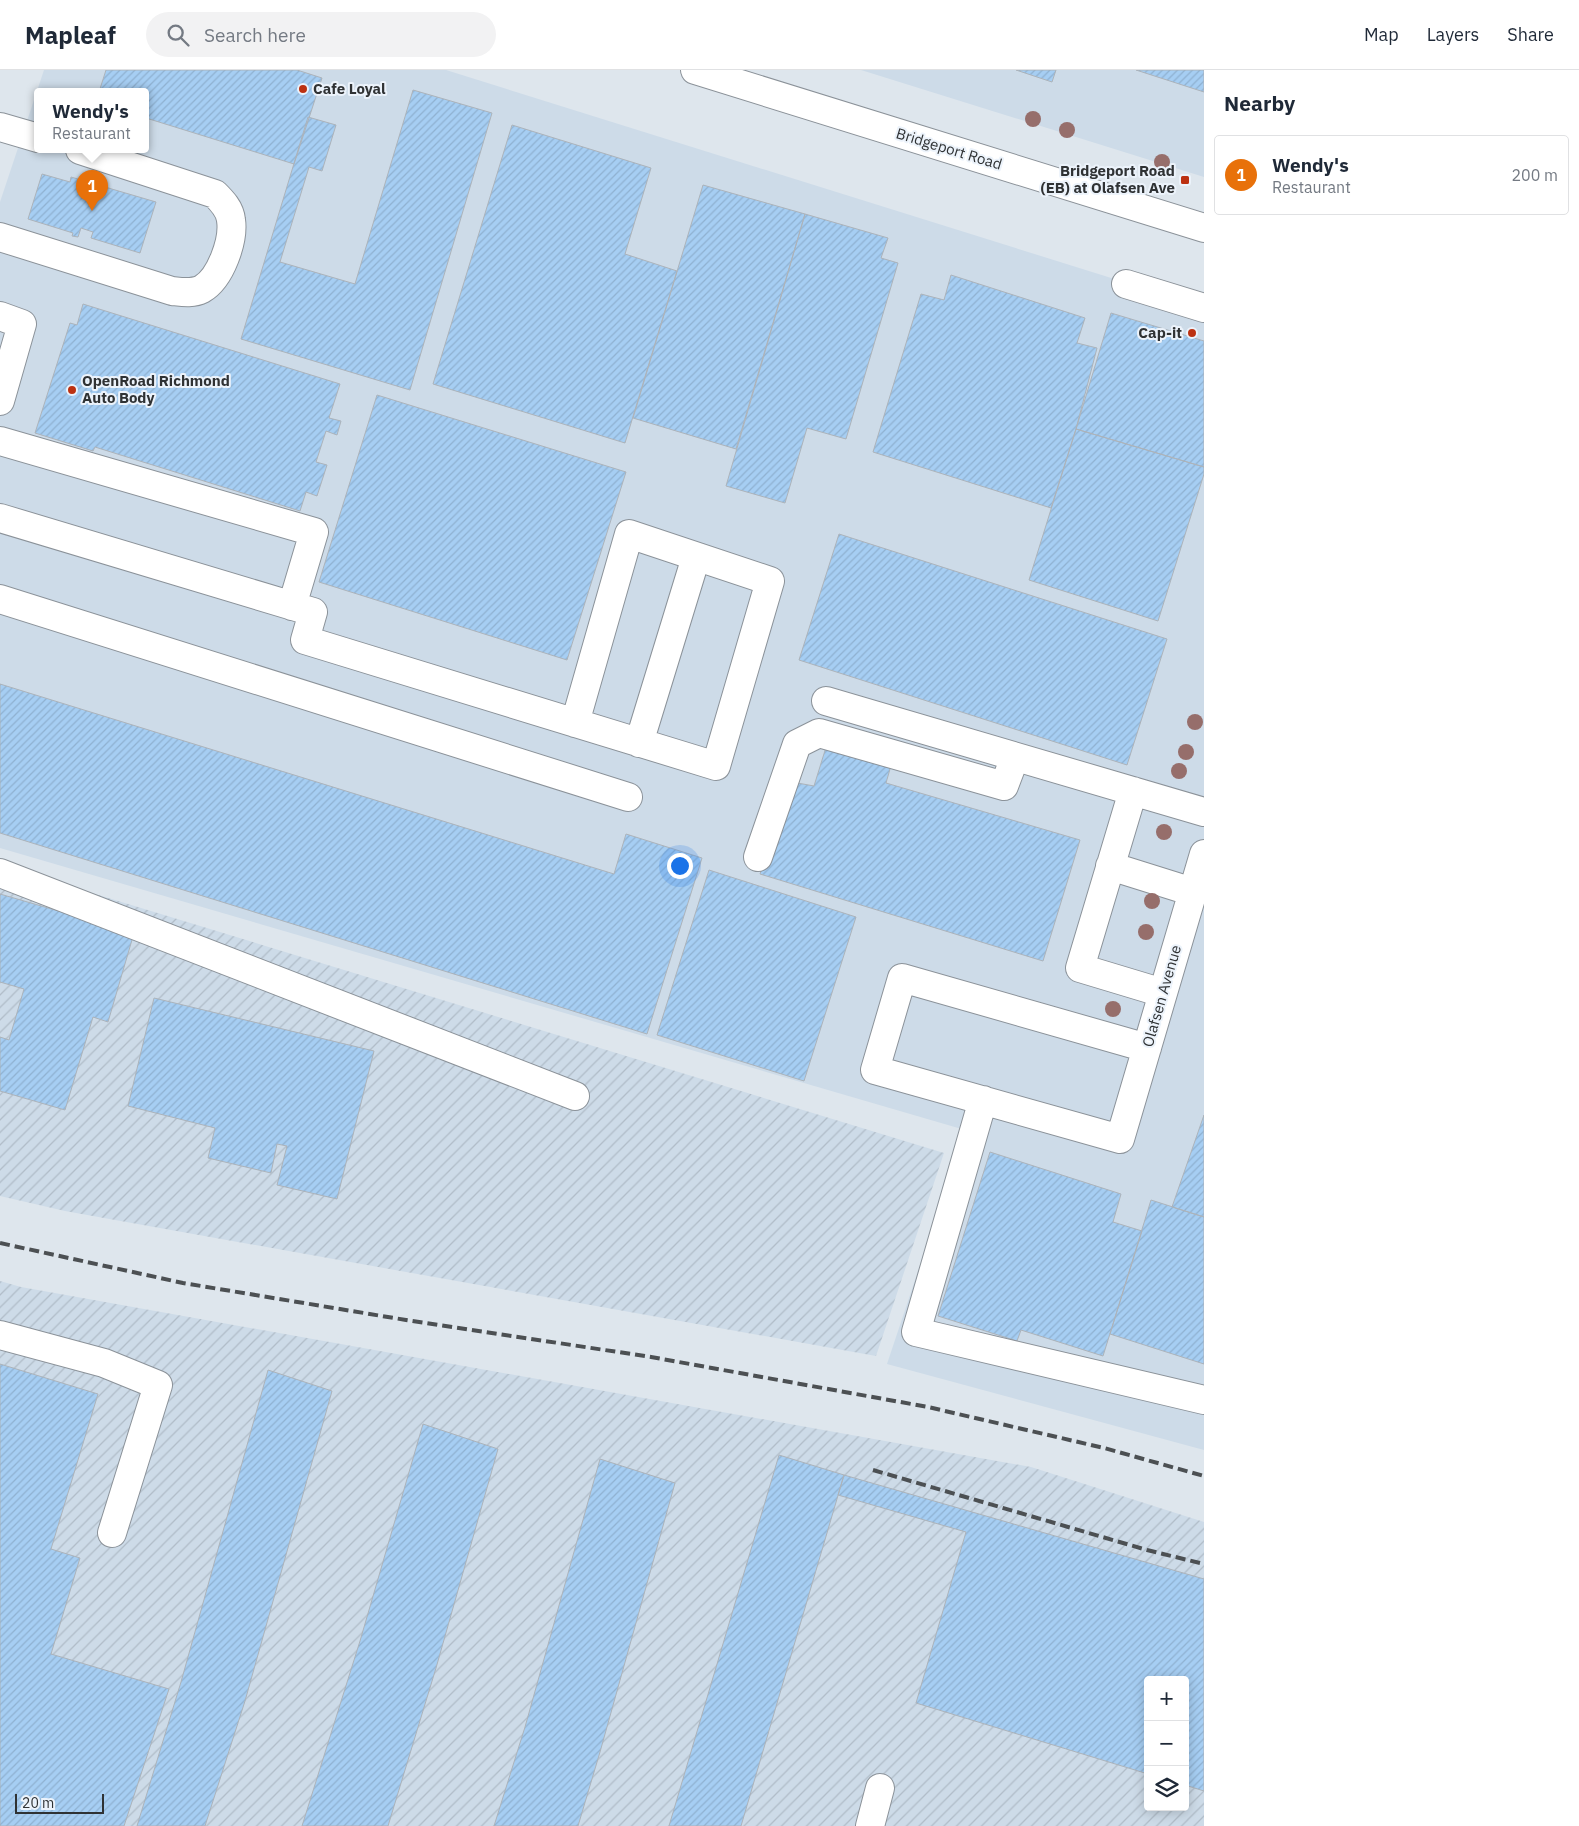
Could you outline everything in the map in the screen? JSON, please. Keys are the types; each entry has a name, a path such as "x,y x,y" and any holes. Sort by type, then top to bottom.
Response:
{"main road":[{"name":"Bridgeport Road","path":"695,70 1204,228"},
{"path":"0,127 34,137"},
{"path":"0,236 172,291 187,293 202,289 215,278 232,231 231,218 225,204 215,194 89,153"},
{"path":"1126,284 1204,308"},
{"path":"0,316 22,324 0,401"},
{"path":"0,441 314,532 292,606"},
{"path":"0,518 313,612 305,640 639,743 716,766 770,581 629,534 575,723"},
{"path":"639,743 696,557"},
{"path":"0,600 628,797"},
{"path":"826,701 1204,812"},
{"path":"758,857 797,744 819,733 1004,786 1015,757"},
{"path":"1133,791 1080,968 1163,993"},
{"name":"Olafsen Avenue","path":"983,1100 1120,1139 1204,854"},
{"path":"1110,866 1193,892"},
{"path":"0,872 575,1096"},
{"path":"1147,1048 902,978 875,1070 983,1100 916,1332 1204,1400"},
{"path":"0,1335 104,1362 158,1385 112,1533"},
{"path":"870,1826 880,1788"}],"shaded area":[{"path":"44,70 446,70 1204,307 1204,1450 887,1364 965,1130 0,848 0,202 34,100 34,153 149,153 149,88 38,88"},
{"path":"861,70 1204,70 1204,177"},
{"path":"0,865 944,1153 876,1356 65,1211 0,1196"},
{"path":"0,1281 21,1287 1031,1467 1204,1522 1204,1826 0,1826"}],"building":[{"path":"106,70 297,70 322,78 294,164 149,119 149,88 100,88"},
{"path":"1016,70 1056,70 1052,82"},
{"path":"1136,70 1204,70 1204,92"},
{"path":"413,90 492,113 410,390 241,339 308,117 336,125 322,171 309,167 280,262 355,284"},
{"path":"512,125 651,168 625,254 677,271 625,443 433,384"},
{"path":"42,174 70,182 71,177 156,202 140,253 91,238 93,232 81,228 78,237 72,236 73,233 28,219"},
{"path":"703,185 805,214 736,449 633,418"},
{"path":"805,214 888,238 881,258 898,263 846,439 807,428 785,503 726,486"},
{"path":"951,275 1085,318 1077,343 1097,348 1076,429 1051,508 873,452 921,294 944,300"},
{"path":"83,304 340,384 329,418 341,421 337,435 326,431 316,462 327,465 317,496 306,492 300,511 95,447 93,451 35,433 70,323 77,325"},
{"path":"1111,313 1204,341 1204,467 1076,429"},
{"path":"377,395 626,472 567,660 319,582"},
{"path":"1076,429 1204,467 1204,474 1158,621 1029,580"},
{"path":"839,534 1167,639 1127,765 799,660"},
{"path":"0,684 614,874 626,834 702,858 647,1034 0,833"},
{"path":"827,744 892,762 886,783 1080,840 1043,961 760,874 792,782 814,786"},
{"path":"709,870 856,917 804,1081 657,1035"},
{"path":"0,894 134,933 108,1022 93,1017 65,1110 0,1091 0,1037 9,1040 24,989 0,982"},
{"path":"154,998 374,1051 337,1199 277,1185 287,1146 277,1144 271,1173 208,1158 215,1128 128,1106"},
{"path":"1204,1115 1204,1217 1172,1207"},
{"path":"990,1152 1121,1194 1113,1222 1142,1231 1103,1356 1021,1330 1017,1341 938,1316"},
{"path":"1151,1200 1204,1217 1204,1364 1110,1334"},
{"path":"0,1364 98,1394 51,1549 80,1558 51,1654 169,1689 124,1826 0,1826"},
{"path":"268,1370 332,1391 245,1701 205,1826 137,1826 181,1682"},
{"path":"423,1424 498,1449 436,1668 388,1826 302,1826 360,1641"},
{"path":"779,1455 844,1475 741,1826 669,1826"},
{"path":"600,1459 675,1483 600,1752 578,1826 494,1826 525,1727"},
{"path":"844,1475 1204,1579 1204,1791 1189,1786 1189,1676 1144,1676 1144,1773 916,1703 966,1532 838,1495"}],"railway":[{"path":"0,1243 183,1283 406,1320 651,1357 928,1407 1104,1448 1204,1476"},
{"path":"873,1470 1147,1550 1204,1564"}],"place":[{"name":"Cafe Loyal","path":"303,89"},
{"name":"Bridgeport Road (EB) at Olafsen Ave","path":"1185,180"},
{"name":"Wendy's","path":"92,211"},
{"name":"Cap-it","path":"1192,333"},
{"name":"OpenRoad Richmond Auto Body","path":"72,390"}]}
